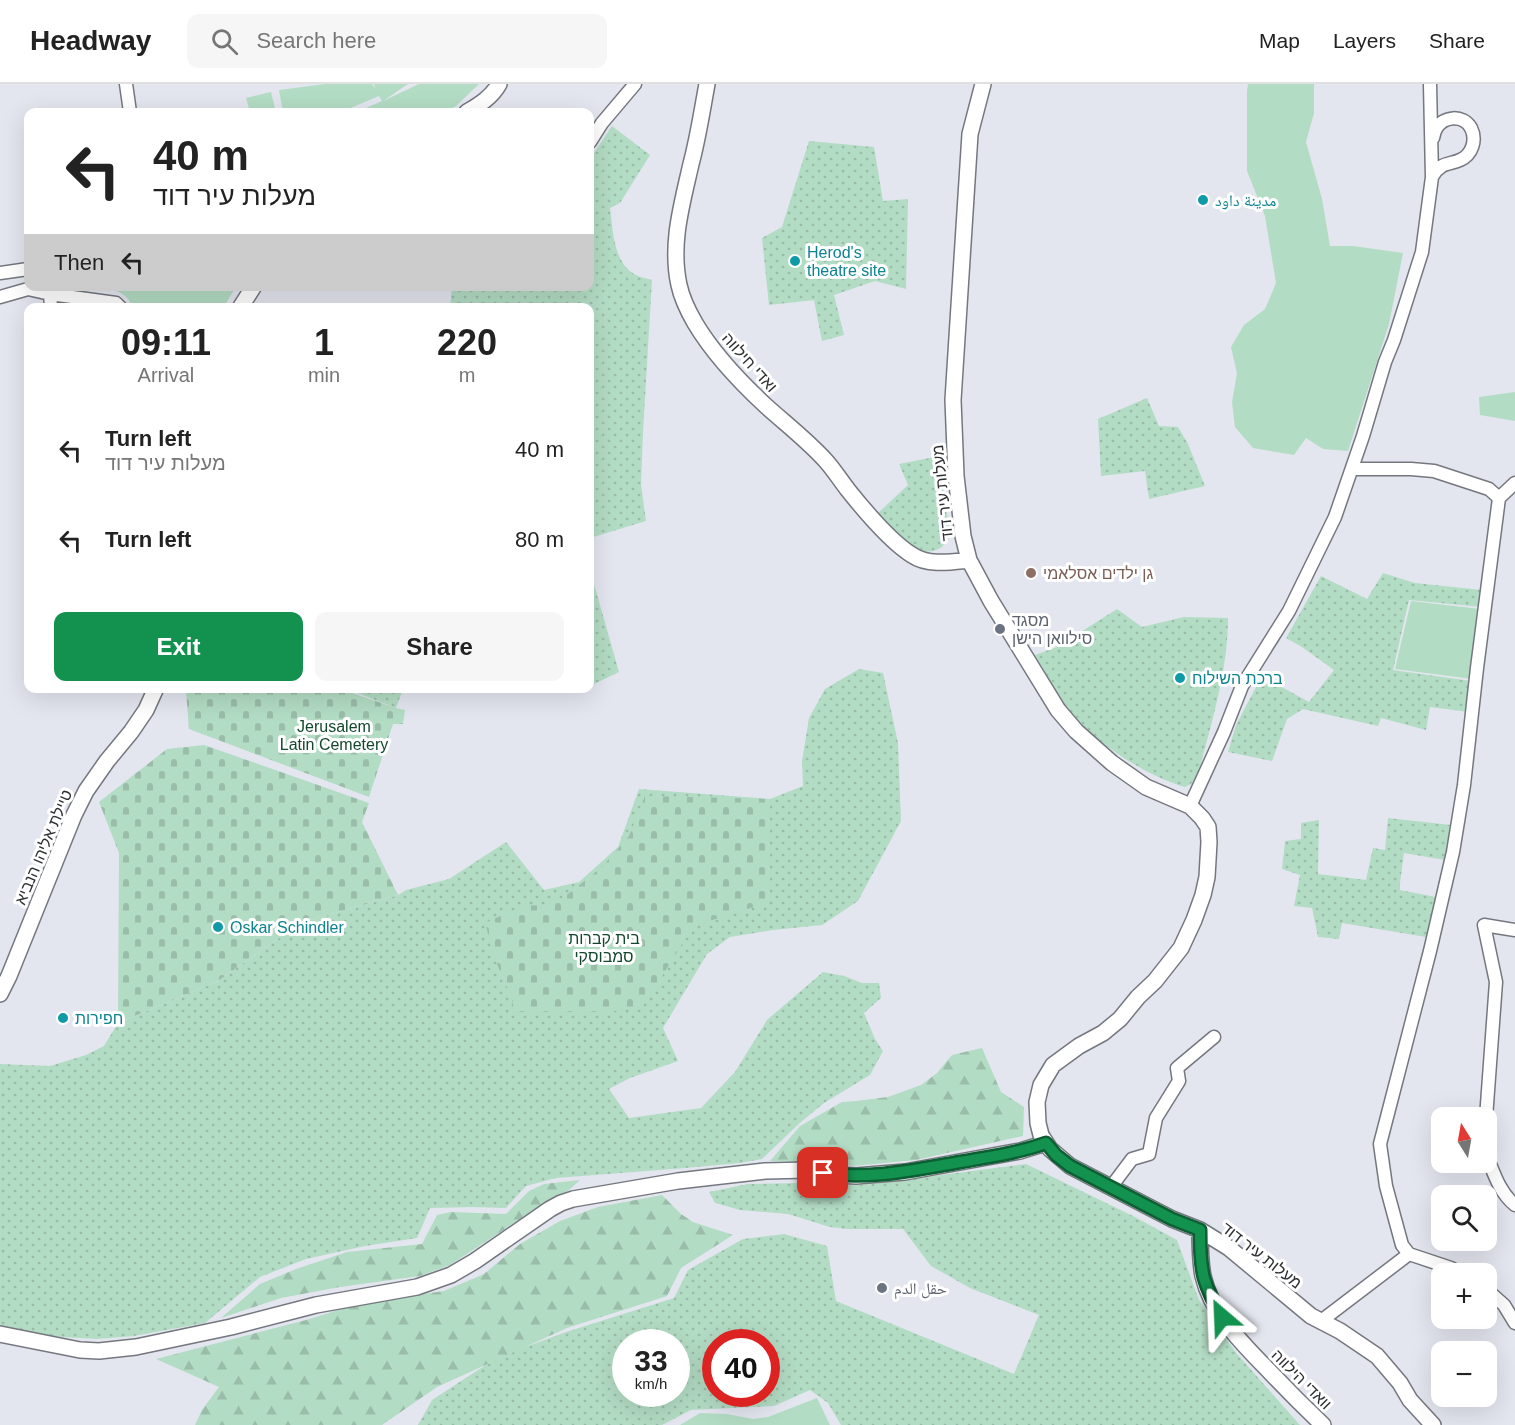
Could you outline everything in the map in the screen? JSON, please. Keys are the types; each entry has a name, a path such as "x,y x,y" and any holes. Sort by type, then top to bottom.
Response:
{"street":[{"path":"126,84 129,108"},
{"path":"474,108 482,103 499,84"},
{"path":"594,136 636,84"},
{"name":"ואדי חילווה","path":"708,84 681,204 677,235 675,260 679,287 686,307 713,351 730,370 827,462 849,492 901,547 922,561 948,563 969,560"},
{"name":"מעלות עיר דוד","path":"983,84 970,134 953,400 956,476 963,536 969,560 1046,692 1076,731 1112,763 1146,787 1190,806"},
{"path":"0,1334 81,1350 99,1351 136,1347 231,1327 316,1305 424,1285 467,1266 542,1214 573,1199 678,1181 765,1171 808,1170 856,1176 905,1172 1020,1151 1046,1143 1041,1135 1037,1113 1039,1094 1046,1075 1064,1056 1103,1033 1120,1019 1181,948 1203,896 1207,877 1208,827 1190,806 1242,686 1289,611 1335,517 1422,252 1432,177 1430,84"},
{"path":"1432,141 1436,129 1447,119 1463,120 1469,124 1473,133 1471,151 1466,157 1441,166 1432,177"},
{"path":"0,273 24,270"},
{"path":"0,297 24,290"},
{"path":"37,291 116,303"},
{"path":"50,294 51,303"},
{"path":"1352,469 1434,471 1490,489 1499,498"},
{"path":"1436,1263 1409,1254 1402,1245 1386,1186 1380,1144 1453,852 1464,785 1499,498 1515,483"},
{"name":"טיילת אליהו הנביא","path":"0,994 86,791 146,710 154,693"},
{"path":"1487,1107 1496,982 1484,925 1515,930"},
{"path":"1111,1187 1132,1159 1149,1154 1156,1118 1179,1081 1177,1068 1214,1037"},
{"name":"מעלות עיר דוד","path":"1046,1143 1070,1166 1172,1219 1200,1230 1229,1248 1311,1317 1350,1337 1377,1356 1400,1383 1410,1400 1433,1425"},
{"path":"1494,1173 1509,1200 1515,1205"},
{"name":"וואדי הילווה","path":"1200,1230 1203,1277 1222,1317 1243,1344 1323,1425"},
{"path":"1321,1321 1409,1254"},
{"path":"1497,1299 1504,1305 1515,1323"}],"green space":[{"path":"325,84 372,84 375,89 374,84 408,84 383,101 419,84 479,84 453,108 366,108 382,101 379,96 350,108 282,108 279,90"},
{"path":"1248,84 1314,84 1314,113 1306,142 1322,199 1330,246 1353,246 1403,253 1389,324 1348,451 1323,449 1306,438 1294,455 1253,448 1235,427 1232,402 1237,373 1231,347 1244,325 1265,309 1276,283 1265,216 1247,171"},
{"path":"271,92 275,108 249,108 246,98"},
{"path":"612,126 650,155 620,203 610,208 615,244 622,261 634,274 652,280 641,484 646,521 594,537 594,303 450,303 452,291 594,291 594,153"},
{"path":"809,141 874,147 883,201 908,199 906,289 875,281 834,295 844,335 822,341 814,300 769,305 762,238 782,227"},
{"path":"115,291 234,291 226,303 130,303 122,294"},
{"path":"1515,392 1515,421 1480,415 1479,397"},
{"path":"1147,398 1159,426 1178,427 1188,444 1205,486 1149,499 1145,471 1101,476 1098,419"},
{"path":"940,456 949,536 941,547 933,551 924,551 901,540 878,513 908,485 899,464"},
{"path":"1383,573 1415,583 1482,590 1482,607 1409,600 1393,670 1471,681 1469,712 1430,707 1426,730 1381,718 1378,726 1303,709 1287,719 1272,761 1228,752 1236,725 1262,676 1309,702 1334,670 1286,638 1321,576 1367,599"},
{"path":"594,584 619,672 594,684"},
{"path":"1411,601 1480,609 1472,679 1395,669"},
{"path":"1117,609 1142,627 1184,617 1228,618 1222,678 1213,717 1198,775 1191,784 1185,787 1135,765 1088,730 1064,703 1035,655 1057,647"},
{"path":"859,669 883,673 898,743 901,821 858,901 822,925 730,937 707,954 663,1028 678,1061 630,1078 609,1089 629,1118 701,1108 735,1072 767,1020 823,972 844,976 862,983 879,983 881,998 864,1013 883,1051 870,1075 824,1103 762,1159 740,1163 556,1178 526,1186 506,1208 430,1208 417,1238 365,1246 306,1259 260,1277 205,1323 134,1336 97,1339 45,1336 0,1325 0,1064 50,1066 86,1055 104,1046 118,1023 218,981 300,923 449,879 506,842 544,890 579,882 618,847 639,789 770,799 803,786 802,761 809,718 825,689"},
{"name":"Jerusalem Latin Cemetery","path":"186,693 353,693 405,710 403,724 393,724 369,797 189,729"},
{"path":"357,693 402,693 396,708"},
{"path":"204,745 369,803 362,822 398,895 300,923 218,981 118,1023 119,853 99,802 167,749"},
{"name":"בית קברות סמבוסקי","path":"645,796 770,799 770,902 693,926 651,994 636,1006 604,1012 515,1012 485,923 522,906 543,905 563,898 602,867 629,836"},
{"path":"1388,818 1451,825 1445,860 1404,853 1400,890 1436,897 1426,937 1342,923 1339,939 1318,937 1312,908 1294,906 1300,875 1282,869 1285,841 1301,839 1301,823 1319,820 1318,874 1366,880 1373,848 1385,850"},
{"path":"982,1048 1001,1092 1024,1107 1023,1136 916,1160 853,1166 821,1162 770,1161 800,1126 842,1102 888,1097 921,1085 937,1073 952,1055"},
{"path":"1026,1164 1135,1217 1177,1240 1199,1300 1237,1354 1300,1425 841,1425 828,1403 810,1390 780,1403 780,1329 702,1329 702,1407 753,1407 691,1410 662,1425 418,1425 432,1400 498,1357 566,1332 674,1298 688,1270 743,1239 784,1234 827,1246 836,1301 1014,1374 1039,1315 970,1288 931,1266 903,1229 847,1229 830,1227 788,1214 740,1210 715,1203 709,1192 748,1184 802,1183 825,1187 872,1184"},
{"path":"580,1180 569,1190 537,1208 450,1265 420,1276 281,1298 221,1318 260,1284 296,1269 347,1252 422,1244 437,1215 451,1212 506,1214 529,1191 544,1184"},
{"path":"662,1195 681,1214 693,1222 733,1235 681,1268 667,1296 567,1328 437,1387 382,1425 195,1425 202,1410 219,1387 156,1359 306,1320 361,1303 444,1291 484,1274 520,1244 560,1221 598,1207"},
{"path":"817,1398 830,1425 680,1425 700,1413 727,1414 753,1419 768,1417"}],"place":[{"name":"مدينة داود","path":"1203,200"},
{"name":"Herod's theatre site","path":"795,261"},
{"name":"גן ילדים אסלאמי","path":"1031,573"},
{"name":"מסגד סילוואן הישן","path":"1000,629"},
{"name":"ברכת השילוח","path":"1180,678"},
{"name":"Oskar Schindler","path":"218,927"},
{"name":"חפירות","path":"63,1018"},
{"name":"حقل الدم","path":"882,1288"}],"route":[{"path":"823,1173 856,1176 905,1172 1020,1151 1046,1143 1070,1166 1172,1219 1200,1230 1203,1277 1222,1317"}]}
